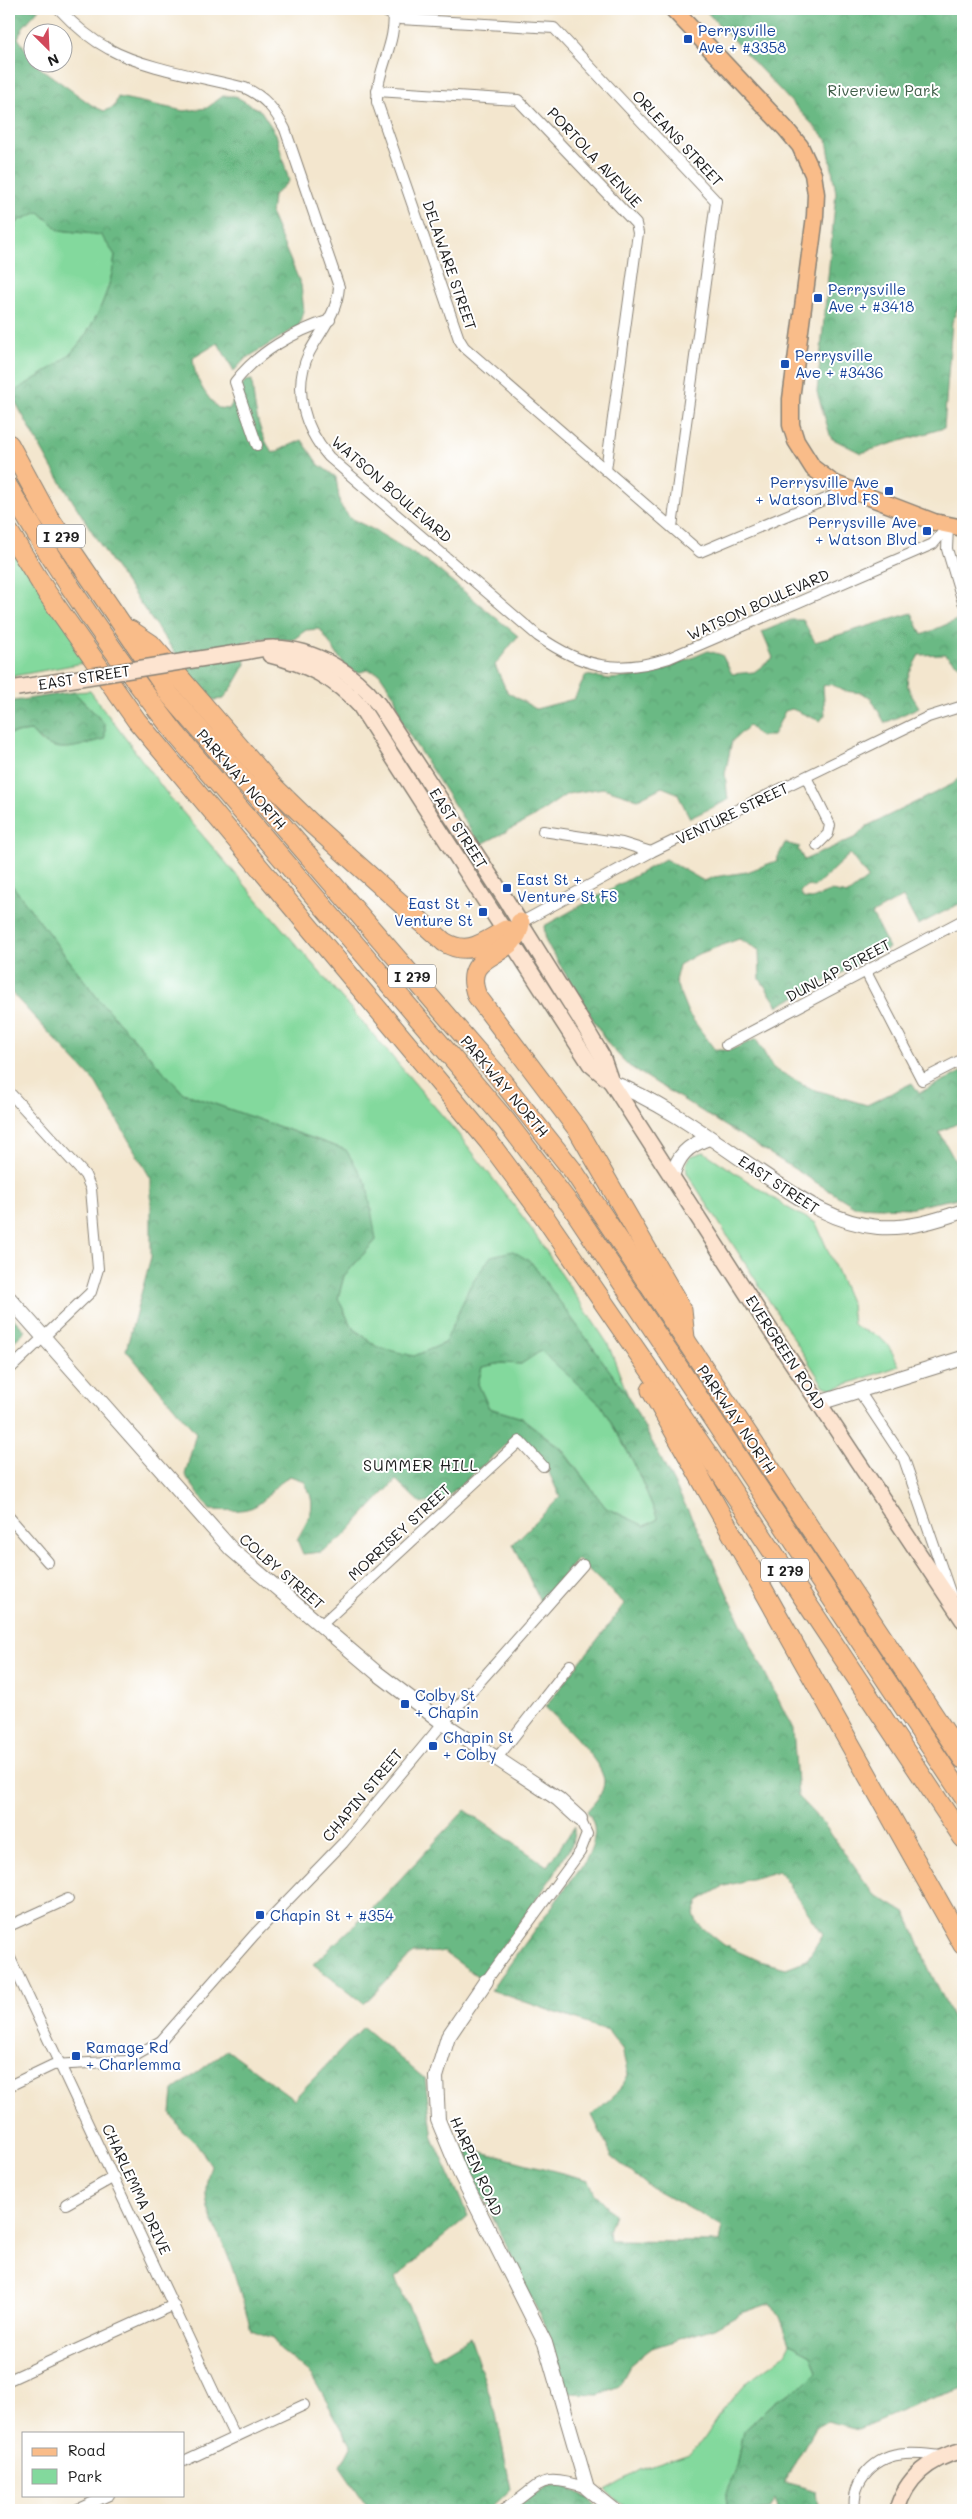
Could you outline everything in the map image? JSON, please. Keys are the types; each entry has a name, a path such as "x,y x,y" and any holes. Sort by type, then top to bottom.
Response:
{"highway":[{"name":"PARKWAY NORTH","path":"9,444 48,516 170,695 538,1124 609,1223 685,1342 963,1759"},
{"path":"9,488 94,625 164,718 506,1121 569,1202 963,1796"},
{"name":"I 279","path":"9,532 47,593 137,720 489,1142 546,1220 711,1459 963,1838"},
{"path":"121,623 151,644 273,786 293,806 444,942 453,947 465,949 513,932"},
{"path":"513,932 478,965 473,980 477,996 578,1130 682,1310 685,1342"},
{"path":"603,1304 712,1503 963,1945"}],"main road":[{"path":"673,9 785,128 800,146 810,165 816,206 790,399 791,425 796,440 813,468 847,490 956,527"},
{"name":"EAST STREET","path":"13,688 243,652 288,660 314,669 342,687 356,701 513,932 602,1056 611,1082"},
{"name":"EAST STREET","path":"513,932 590,1064 611,1082"},
{"name":"EVERGREEN ROAD","path":"611,1082 819,1403 960,1615"},
{"path":"897,2510 910,2483 926,2466 941,2456 963,2450"}],"street":[{"name":"WATSON BOULEVARD","path":"58,9 90,38 110,50 132,60 245,88 256,93 272,107 285,129 340,287 338,302 330,320 310,352 304,366 301,382 301,400 305,418 320,447 329,457 538,636 562,652 589,663 629,667 669,658 933,544 956,527"},
{"name":"ORLEANS STREET","path":"380,9 394,12 400,18 554,28 716,201 672,528"},
{"name":"DELAWARE STREET","path":"394,12 394,33 377,91 378,106 462,343 700,552 847,490"},
{"name":"PORTOLA AVENUE","path":"377,91 518,100 636,224 638,233 606,470"},
{"path":"257,444 235,382 248,365 297,333 305,328 330,320"},
{"path":"956,527 947,549 963,602"},
{"name":"VENTURE STREET","path":"513,932 651,852 928,717 963,706"},
{"path":"806,777 830,825 828,834 816,845"},
{"path":"543,831 622,842 651,852"},
{"name":"DUNLAP STREET","path":"726,1045 963,920"},
{"path":"866,972 922,1080 963,1059"},
{"name":"EAST STREET","path":"611,1082 645,1096 816,1208 846,1221 878,1226 905,1226 929,1222 963,1211"},
{"path":"9,1092 85,1176 91,1189 98,1269 91,1292 9,1370"},
{"path":"672,1177 681,1153 692,1144 709,1138"},
{"name":"COLBY STREET","path":"9,1298 232,1550 377,1673 443,1722 558,1799 580,1819"},
{"path":"819,1403 963,1358"},
{"path":"859,1391 904,1459 960,1615"},
{"name":"MORRISEY STREET","path":"321,1625 520,1441 543,1466"},
{"path":"9,1517 48,1562"},
{"name":"CHAPIN STREET","path":"61,2064 126,2061 161,2042 254,1934 343,1843 443,1722 582,1565"},
{"path":"497,1758 570,1665"},
{"name":"HARPEN ROAD","path":"580,1819 587,1834 580,1852 457,2021 445,2046 436,2077 438,2120 460,2174 545,2343 587,2488"},
{"path":"9,1926 68,1899"},
{"name":"CHARLEMMA DRIVE","path":"9,1956 235,2437"},
{"path":"9,2086 53,2065 61,2064"},
{"path":"66,2204 114,2177"},
{"path":"9,2380 174,2305"},
{"path":"185,2460 304,2406"},
{"path":"855,2510 857,2486 863,2476 879,2462 907,2453 941,2456"},
{"path":"503,2510 545,2481 563,2480 587,2488 614,2510"},
{"path":"76,2510 107,2496"}],"green space":[{"path":"9,9 39,9 27,22 22,22 22,29 18,38 22,44 22,72 46,72 93,106 104,111 114,107 118,97 184,111 207,108 223,96 235,96 261,111 276,134 289,181 273,196 271,215 301,285 304,312 299,326 245,359 234,371 218,343 193,358 195,372 204,391 218,408 229,409 245,381 252,380 255,409 260,427 273,453 302,440 318,464 336,477 340,505 350,518 374,530 432,565 518,636 495,665 507,692 536,709 574,699 586,675 610,679 639,676 666,669 708,651 722,655 732,674 754,672 773,658 762,632 791,620 803,620 815,642 912,613 922,635 959,619 963,620 963,668 944,654 919,655 907,681 910,692 919,707 885,723 871,698 862,693 844,691 831,684 823,686 825,715 820,721 792,709 785,711 773,736 759,736 749,726 732,741 725,774 728,800 690,818 677,793 662,787 638,799 603,788 567,794 532,818 480,845 403,725 394,695 379,673 367,670 357,673 345,666 320,629 306,630 293,640 265,638 242,642 246,664 234,685 223,699 214,700 205,696 110,560 52,468 11,394 59,363 80,343 101,307 110,280 115,255 101,235 59,230 39,212 18,221 9,241"},
{"name":"Riverview Park","path":"704,9 963,9 963,296 952,322 944,428 861,453 831,438 817,392 836,193 827,140"},
{"path":"39,212 59,230 101,235 115,255 110,280 101,307 80,343 59,363 11,394 9,389 9,241 18,221"},
{"path":"9,532 94,661 14,676 17,688 9,689"},
{"path":"90,691 168,795 459,1135 526,1221 608,1344 628,1396 531,1262 470,1286 446,1343 414,1357 377,1347 351,1326 338,1298 344,1276 376,1240 346,1150 183,1093 99,1000 9,881 9,734 31,731 41,742 105,724 74,692"},
{"path":"74,692 105,724 105,739 74,747 57,748 48,745 31,731 9,734 9,705 14,701"},
{"path":"963,773 963,902 918,925 903,897 872,914 889,948 778,1006 760,979 759,950 739,939 696,955 679,965 675,981 688,1013 715,1050 731,1050 756,1039 773,1068 812,1089 867,1105 912,1083 919,1093 963,1071 963,1121 939,1132 963,1175 963,1197 908,1208 854,1206 629,1066 608,1044 546,942 544,926 665,859 704,881 714,877 747,872 776,861 785,843 800,847 798,849 804,860 856,837 867,826 953,784","holes":["850,854 868,878 848,894 831,891 812,899 803,898 800,892 806,886 814,887"]},
{"path":"9,881 99,1000 183,1093 346,1150 367,1184 376,1240 344,1276 338,1298 351,1326 377,1347 414,1356 445,1343 470,1286 491,1256 513,1251 531,1262 628,1396 703,1539 746,1635 793,1729 798,1797 823,1823 873,1893 907,1914 928,1967 959,2031 963,2029 963,2388 930,2399 858,2429 827,2421 815,2428 784,2482 817,2491 819,2506 815,2510 777,2510 775,2500 768,2510 727,2510 726,2493 737,2467 744,2430 776,2401 804,2385 817,2372 811,2355 790,2344 780,2317 771,2303 739,2314 714,2328 652,2348 631,2364 619,2386 599,2394 568,2393 550,2337 459,2146 589,2180 595,2194 614,2214 608,2231 609,2241 719,2242 722,2226 647,2185 612,2157 592,2115 620,2090 628,2075 622,2049 608,2031 491,1990 586,1860 592,1847 594,1829 591,1817 587,1811 598,1797 604,1785 602,1773 589,1753 545,1707 625,1604 577,1559 541,1603 513,1544 560,1497 546,1466 522,1441 512,1440 439,1504 435,1501 421,1504 396,1480 342,1538 321,1552 303,1554 297,1540 309,1517 312,1505 309,1490 304,1481 290,1476 284,1479 261,1502 252,1508 210,1510 185,1475 196,1433 126,1350 151,1257 151,1179 96,1083 9,990","holes":["541,1351 601,1405 634,1463 658,1519 645,1526 606,1508 561,1449 522,1418 489,1408 478,1384 482,1367 502,1363 521,1364","779,1871 823,1934 807,1960 786,1968 759,1961 724,1945 698,1924 694,1914 698,1901 722,1887"]},
{"path":"704,1152 788,1208 816,1223 851,1304 853,1324 859,1329 881,1338 899,1366 833,1389 824,1386 687,1173 686,1164 691,1156"},
{"path":"9,1313 25,1331 9,1346"},
{"path":"541,1350 601,1405 634,1463 658,1519 645,1526 606,1508 561,1448 522,1418 489,1408 478,1384 482,1367 502,1363 521,1364"},
{"path":"465,1810 547,1866 575,1826 572,1844 557,1870 480,1978 444,1952 413,1953 364,2004 313,1964 370,1911"},
{"path":"363,2027 425,2079 433,2138 468,2216 395,2278 433,2359 470,2337 496,2414 511,2489 489,2510 370,2510 340,2466 351,2445 312,2376 278,2348 273,2338 251,2330 231,2265 209,2213 206,2192 211,2165 197,2144 181,2130 171,2113 173,2091 227,2050 294,2099"},
{"path":"790,2344 811,2355 817,2372 804,2385 776,2401 744,2430 737,2467 726,2493 727,2510 629,2510 605,2490 640,2470 689,2453 701,2442 724,2408 745,2384 785,2354"},
{"path":"564,2485 588,2498 600,2510 511,2510 547,2486"}],"place":[{"name":"Perrysville Ave + #3358","path":"688,39"},
{"name":"Perrysville Ave + #3418","path":"818,298"},
{"name":"Perrysville Ave + #3436","path":"785,364"},
{"name":"Perrysville Ave + Watson Blvd FS","path":"889,491"},
{"name":"Perrysville Ave + Watson Blvd","path":"927,531"},
{"name":"East St + Venture St FS","path":"507,888"},
{"name":"East St + Venture St","path":"483,912"},
{"name":"Colby St + Chapin","path":"405,1704"},
{"name":"Chapin St + Colby","path":"433,1746"},
{"name":"Chapin St + #354","path":"260,1915"},
{"name":"Ramage Rd + Charlemma","path":"76,2056"}],"district":[{"name":"SUMMER HILL","path":"421,1464"}]}
